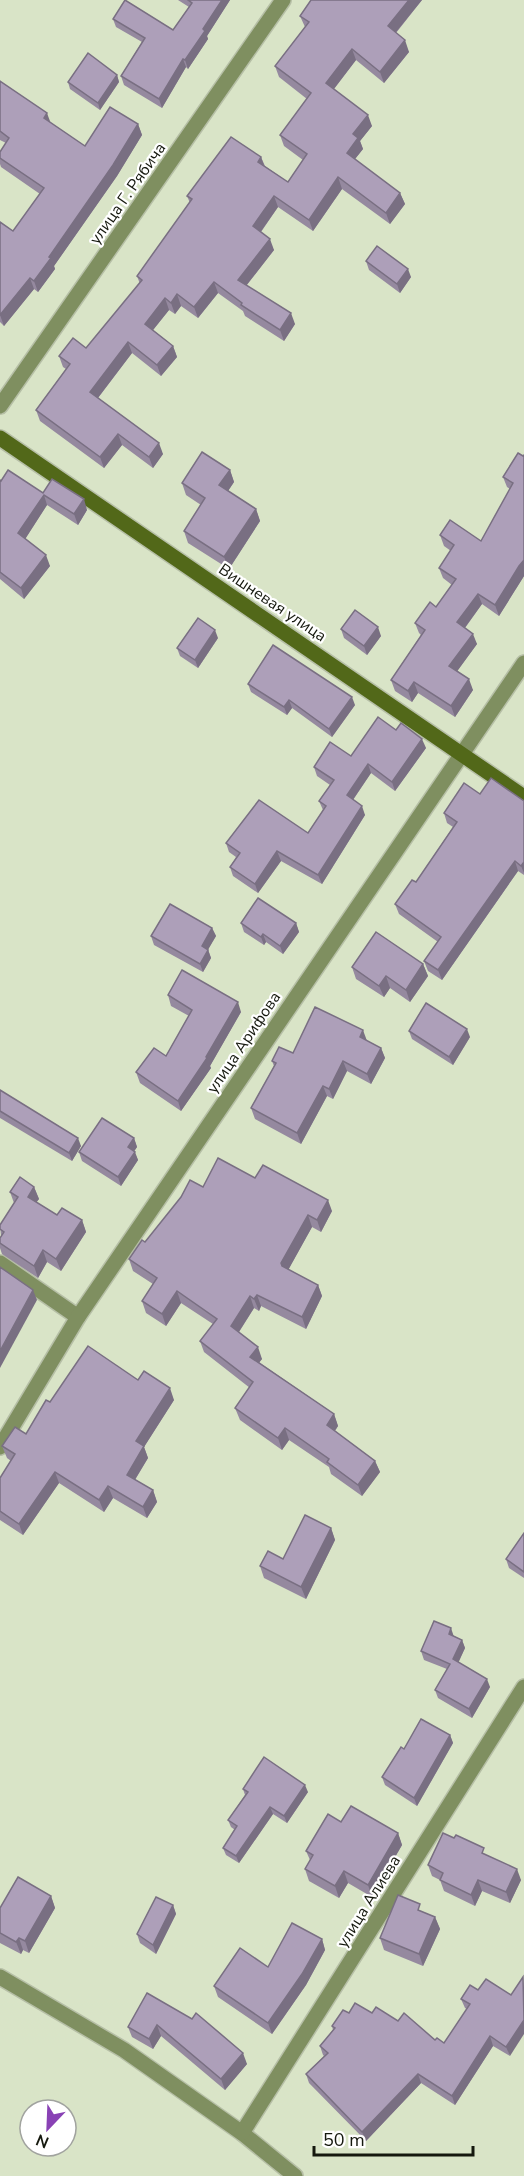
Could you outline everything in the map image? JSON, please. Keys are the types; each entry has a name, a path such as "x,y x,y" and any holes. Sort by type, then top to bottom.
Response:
{"street":[{"name":"улица Г. Рябича","path":"0,406 283,0"},
{"name":"Вишневая улица","path":"0,438 524,797"},
{"name":"улица Арифова","path":"0,1447 78,1317 524,663"},
{"path":"0,1263 78,1317"},
{"name":"улица Алиева","path":"243,2133 524,1687"},
{"path":"0,1977 124,2050 243,2133 295,2176"}],"building":[{"path":"125,0 173,30 192,3 188,0 222,0 203,29 205,31 185,60 183,59 159,99 121,76 145,38 113,19"},
{"path":"311,0 409,0 388,26 405,40 380,72 352,49 326,83 368,115 353,134 358,138 347,153 400,193 386,213 338,177 309,220 274,196 253,226 270,239 238,280 291,313 280,330 241,305 242,303 214,282 194,307 177,294 171,303 165,298 145,324 173,346 157,365 128,342 90,392 159,443 149,457 118,434 100,457 36,410 70,364 59,356 73,338 86,348 142,280 137,276 192,199 187,196 231,137 261,157 258,162 288,182 307,154 280,135 311,93 275,66 309,22 300,16"},
{"path":"88,53 117,75 98,103 68,82"},
{"path":"0,81 47,113 44,118 85,146 110,107 138,124 113,165 49,257 51,258 34,281 30,278 0,315 0,222 13,231 44,188 0,158 0,152 9,138 0,131"},
{"path":"377,246 408,269 397,284 366,261"},
{"path":"202,452 230,470 219,485 256,509 224,557 184,531 205,498 182,483"},
{"path":"518,453 524,455 524,560 495,605 478,594 457,622 473,634 449,666 469,679 451,706 414,682 408,691 391,680 425,630 415,623 430,602 436,607 456,579 439,568 454,545 440,535 450,520 481,541 513,483 503,477"},
{"path":"8,470 43,493 52,479 84,499 74,514 44,495 18,533 46,555 21,588 0,572 0,480"},
{"path":"355,610 378,627 364,646 341,629"},
{"path":"198,618 215,630 195,660 177,648"},
{"path":"273,645 352,697 329,729 289,700 284,707 248,684"},
{"path":"378,717 396,730 401,723 422,739 392,782 368,764 347,795 362,806 318,875 277,851 255,884 230,867 240,853 226,843 259,800 308,833 326,806 319,801 334,780 314,767 330,742 351,756"},
{"path":"491,778 524,801 524,862 521,866 515,861 438,970 424,961 441,937 395,904 412,880 416,882 457,822 444,813 464,783 480,794"},
{"path":"258,898 296,923 280,946 263,934 261,937 241,923"},
{"path":"170,904 212,928 202,946 208,950 200,964 151,936"},
{"path":"376,932 423,964 406,990 386,976 379,986 352,967"},
{"path":"182,970 238,1002 207,1058 178,1101 136,1072 154,1048 166,1056 192,1010 168,995"},
{"path":"426,1003 467,1029 449,1057 409,1031"},
{"path":"315,1007 363,1030 360,1037 381,1048 367,1074 343,1061 329,1089 323,1086 297,1133 251,1108 276,1063 272,1061 279,1047 293,1053"},
{"path":"0,1090 78,1138 69,1153 0,1111"},
{"path":"102,1118 134,1138 128,1147 135,1152 118,1177 79,1152"},
{"path":"218,1158 255,1178 263,1165 328,1200 317,1220 308,1215 281,1263 282,1266 318,1285 302,1317 257,1295 254,1299 250,1296 231,1326 258,1347 250,1357 334,1414 327,1425 375,1461 358,1485 327,1462 329,1459 285,1428 278,1438 235,1408 253,1382 200,1341 217,1319 177,1291 162,1314 142,1301 157,1278 129,1259 142,1240 145,1242 181,1197 190,1180 203,1187"},
{"path":"20,1177 34,1187 28,1197 57,1215 62,1208 82,1220 56,1259 43,1250 34,1266 0,1243 4,1232 0,1229 0,1225 18,1197 10,1192"},
{"path":"0,1267 33,1290 0,1351"},
{"path":"88,1346 138,1380 144,1371 170,1388 136,1441 144,1446 127,1475 153,1490 143,1507 108,1486 99,1500 55,1472 19,1524 0,1511 0,1478 15,1454 2,1446 15,1427 26,1434 46,1400 50,1402"},
{"path":"305,1515 331,1528 301,1587 260,1566 268,1551 283,1559"},
{"path":"524,1533 524,1572 506,1559"},
{"path":"434,1621 451,1628 449,1634 462,1640 453,1659 487,1679 469,1709 435,1690 450,1664 421,1651"},
{"path":"421,1719 450,1735 414,1798 382,1777 401,1747 404,1749"},
{"path":"264,1757 305,1785 284,1816 270,1807 236,1856 223,1848 237,1826 228,1820 248,1792 243,1789"},
{"path":"351,1806 398,1833 368,1885 344,1871 335,1886 305,1869 313,1855 306,1851 328,1814 341,1822"},
{"path":"443,1833 454,1838 456,1835 484,1848 482,1853 517,1869 506,1892 478,1880 471,1895 440,1880 443,1873 428,1865"},
{"path":"18,1877 51,1896 25,1941 19,1938 16,1942 0,1933 0,1908"},
{"path":"398,1895 420,1904 418,1910 435,1917 419,1954 380,1938"},
{"path":"156,1897 173,1905 153,1945 137,1934"},
{"path":"292,1923 322,1939 302,1974 268,2023 214,1986 240,1948 268,1967"},
{"path":"523,1977 524,2020 506,2047 490,2036 452,2096 418,2074 362,2132 306,2074 328,2053 320,2046 335,2028 332,2026 343,2010 349,2013 355,2003 372,2013 376,2007 398,2021 404,2013 435,2040 437,2038 444,2043 470,2004 461,1999 470,1985 478,1990 486,1979 511,1995"},
{"path":"147,1993 192,2019 196,2013 243,2053 221,2079 157,2025 149,2039 128,2027"}]}
